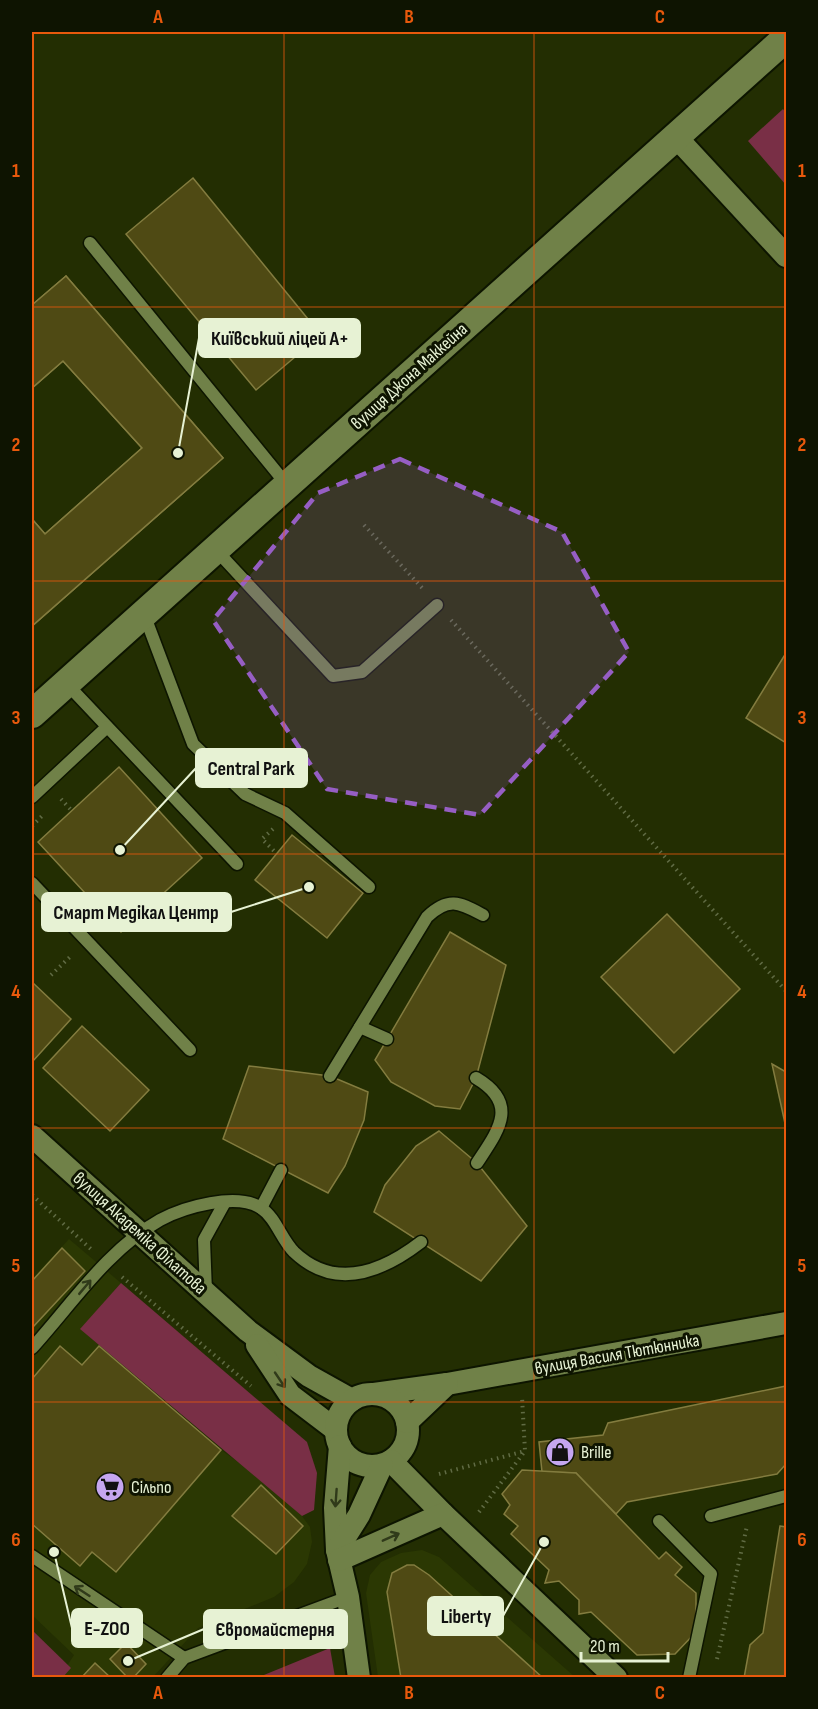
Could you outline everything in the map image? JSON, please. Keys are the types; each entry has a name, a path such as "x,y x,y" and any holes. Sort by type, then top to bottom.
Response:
{"street":[{"name":"вулиця Джона Маккейна","path":"32,714 786,38"},
{"path":"676,137 786,256"},
{"name":"вулиця Академіка Філатова","path":"32,1136 248,1331 309,1376 363,1397"},
{"name":"вулиця Василя Тютюнника","path":"363,1397 786,1323"},
{"name":"вулиця Академіка Філатова","path":"248,1331 290,1395 338,1438"},
{"path":"407,1422 447,1384"},
{"path":"338,1555 386,1463 405,1444 407,1422 395,1402 363,1397 338,1418 335,1508 338,1555 348,1597 359,1677"},
{"path":"338,1438 347,1456 357,1463 369,1466 386,1463"},
{"path":"386,1463 443,1514 613,1677"},
{"path":"338,1555 443,1514"}],"lane":[{"path":"90,243 287,485"},
{"path":"215,549 333,676 362,672 437,605"},
{"path":"144,613 194,744 245,794 285,813 369,887"},
{"path":"66,683 237,864"},
{"path":"32,797 107,727"},
{"path":"32,883 85,942 190,1050"},
{"path":"330,1076 427,916 437,907 450,903 462,904 483,915"},
{"path":"360,1027 387,1039"},
{"path":"476,1078 488,1086 498,1098 503,1114 499,1130 477,1163"},
{"path":"261,1208 281,1170"},
{"path":"206,1292 204,1240 225,1202"},
{"path":"32,1348 106,1262 140,1233 181,1210 225,1202 243,1202 261,1208 271,1217 294,1252 312,1266 339,1274 363,1272 396,1261 421,1242"},
{"path":"711,1516 786,1496"},
{"path":"659,1521 711,1574 689,1677"},
{"path":"32,1556 184,1658"},
{"path":"167,1677 184,1658 348,1597"}],"path":[{"path":"364,525 786,991"},
{"path":"60,798 72,811"},
{"path":"51,975 85,942"},
{"path":"32,1195 254,1389"},
{"path":"474,1520 525,1451 522,1394"},
{"path":"427,1477 525,1451"},
{"path":"717,1660 752,1505"}],"highlighted area":[{"path":"400,459 562,532 629,652 480,815 327,789 213,620 318,493"}],"shaded area":[{"path":"783,109 786,113 786,185 748,141"},
{"path":"69,1239 121,1283 81,1329 221,1450 255,1474 302,1516 310,1527 312,1542 307,1564 294,1582 274,1597 198,1628 153,1677 60,1677 74,1655 32,1615 32,1279"},
{"path":"121,1283 307,1442 317,1473 314,1510 302,1516 80,1329"},
{"path":"422,1550 439,1557 575,1677 378,1677 366,1593 370,1575 381,1562 401,1553"},
{"path":"32,1630 71,1668 63,1677 32,1677"},
{"path":"330,1648 335,1677 259,1677"}],"building":[{"path":"193,178 321,335 256,390 126,234"},
{"path":"66,276 223,458 32,626 32,519 45,534 142,448 63,361 32,388 32,305"},
{"path":"66,276 223,458 32,626 32,519 45,534 142,448 63,361 32,388 32,305"},
{"path":"786,653 786,743 746,718"},
{"path":"119,767 202,858 121,932 38,842"},
{"path":"292,835 363,893 327,938 255,880"},
{"path":"667,914 740,989 674,1053 601,977"},
{"path":"450,932 506,965 476,1078 460,1109 435,1106 391,1082 375,1060"},
{"path":"32,982 71,1019 33,1061 32,1059"},
{"path":"82,1026 149,1090 110,1131 43,1068"},
{"path":"772,1064 786,1072 786,1128"},
{"path":"249,1066 330,1076 368,1092 364,1120 345,1166 328,1193 223,1139"},
{"path":"439,1131 477,1163 527,1226 481,1281 374,1212 385,1185 416,1146"},
{"path":"62,1248 85,1271 32,1328 32,1281"},
{"name":"Сільпо","path":"60,1346 82,1365 99,1346 221,1450 116,1572 92,1552 80,1566 32,1524 32,1379"},
{"path":"786,1386 786,1464 777,1474 627,1502 616,1514 576,1473 542,1472 539,1442 603,1435 608,1423"},
{"path":"522,1470 576,1473 659,1559 666,1552 682,1567 675,1575 696,1593 696,1632 675,1654 637,1655 591,1612 579,1614 579,1600 559,1581 545,1583 549,1570 511,1534 518,1526 504,1514 510,1505 502,1494"},
{"path":"261,1485 303,1526 276,1554 232,1516"},
{"path":"780,1526 786,1527 786,1678 744,1678 750,1645 763,1633"},
{"path":"407,1565 414,1565 429,1575 543,1678 401,1678 387,1592 392,1573"},
{"path":"126,1643 146,1664 133,1678 128,1678 110,1659"},
{"path":"95,1663 111,1678 81,1678"}],"place":[{"name":"Київський ліцей А+","path":"178,453"},
{"name":"Central Park","path":"120,850"},
{"name":"Смарт Медікал Центр","path":"309,887"},
{"name":"Brille","path":"560,1452"},
{"name":"Сільпо","path":"110,1487"},
{"name":"Liberty","path":"544,1542"},
{"name":"E-ZOO","path":"54,1552"},
{"name":"Євромайстерня","path":"128,1661"}]}
